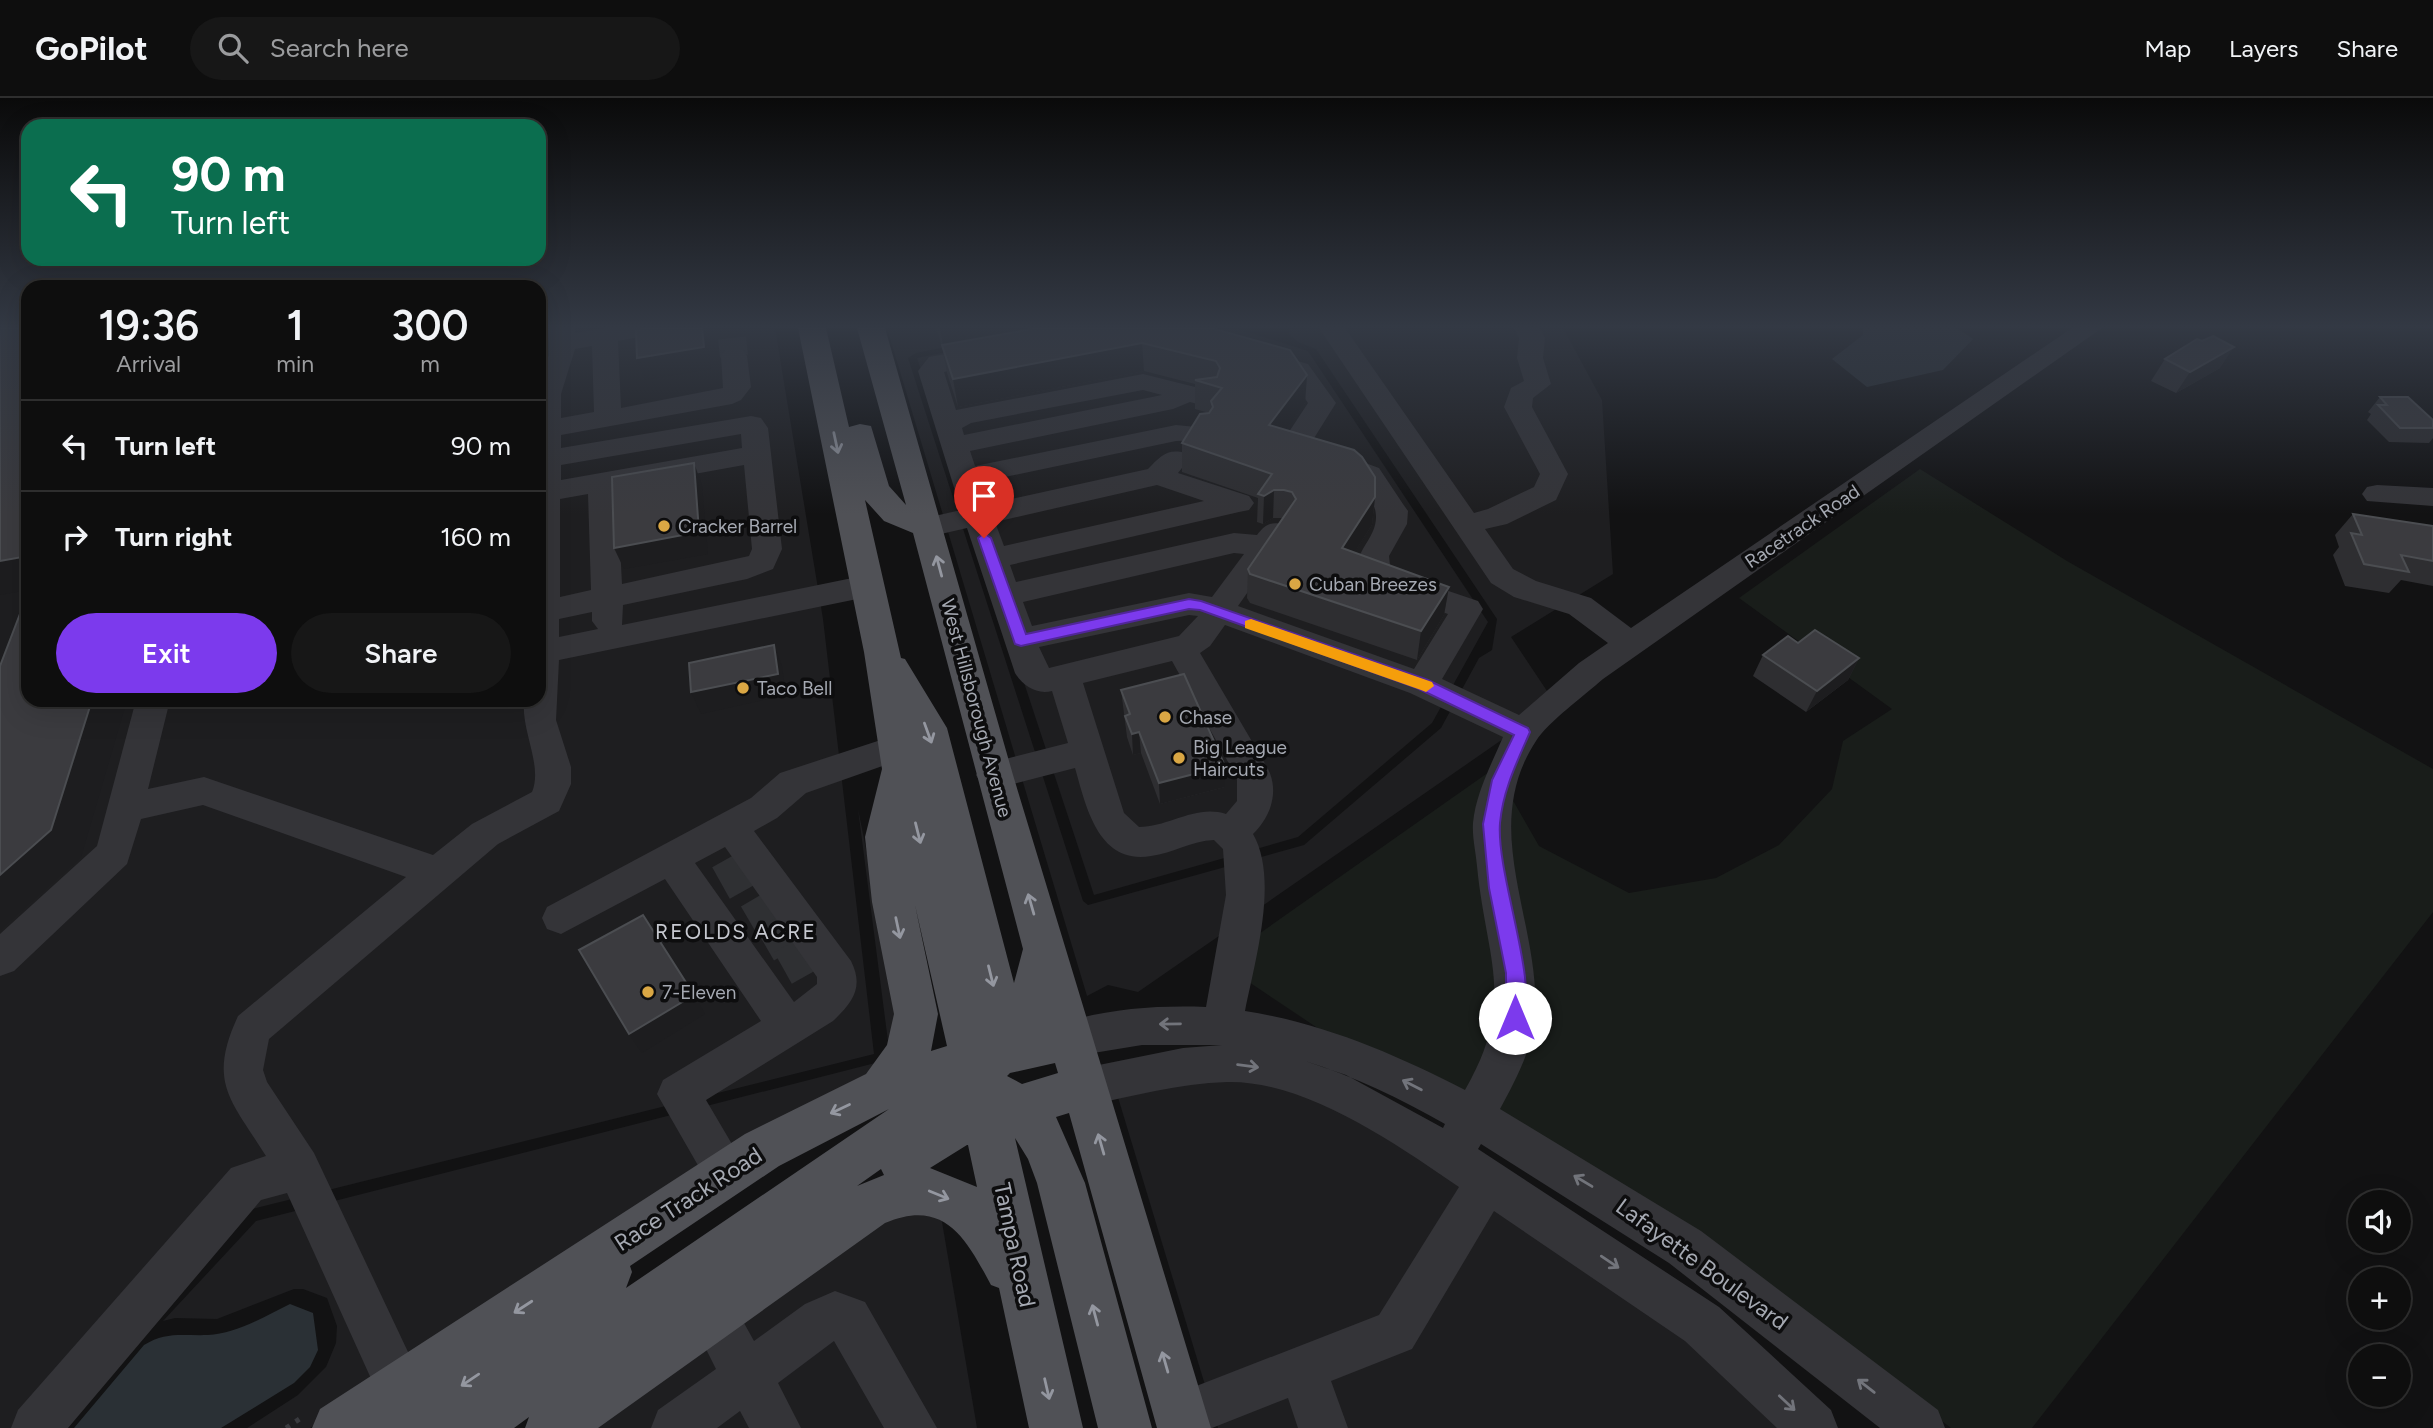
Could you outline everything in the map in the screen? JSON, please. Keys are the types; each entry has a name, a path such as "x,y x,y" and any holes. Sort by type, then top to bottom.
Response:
{"main road":[{"path":"825,390 882,652 898,756 993,1075 1036,1125 1061,1183 1125,1428"},
{"path":"849,390 872,484 885,505 893,512 928,527"},
{"name":"West Hillsborough Avenue","path":"889,390 993,775 1084,1087"},
{"path":"882,652 928,728 995,992 993,1075"},
{"path":"883,1089 908,1053 916,1014 893,902 885,837 898,756"},
{"path":"467,1428 993,1075 1030,1009 1044,949"},
{"name":"Race Track Road","path":"511,1428 900,1160 954,1127 993,1075 1069,1039"},
{"name":"Race Track Road","path":"399,1408 554,1324 671,1210 727,1173 795,1132 883,1089 993,1075 1084,1087"},
{"name":"Tampa Road","path":"993,1075 1027,1301 1056,1428"},
{"path":"1084,1087 1182,1422"},
{"path":"552,1428 868,1206 898,1193 927,1191 962,1205 984,1222 1027,1301"},
{"path":"339,1428 399,1408"}],"street":[{"path":"546,510 549,390"},
{"path":"607,390 608,419"},
{"path":"547,460 608,419 732,394 735,390"},
{"path":"937,390 977,517 1037,678 1045,681 1064,677 1181,648 1199,638 1217,612 1262,522"},
{"path":"950,436 963,416 1100,390"},
{"path":"1160,390 1201,410"},
{"path":"1313,390 1322,403 1320,410 1297,441 1297,447 1309,454 1368,474 1393,511 1392,524 1374,556 1375,570 1408,589 1467,609 1525,589"},
{"path":"1374,390 1502,576 1525,589 1580,606 1631,643"},
{"path":"1466,524 1496,517 1546,493 1554,474 1518,407 1520,394 1527,390"},
{"name":"Racetrack Road","path":"1523,732 1591,671 1999,390"},
{"path":"1158,476 1201,410"},
{"path":"964,477 1176,433 1201,410"},
{"path":"546,611 747,569 762,562 767,549 754,428 751,424 547,460"},
{"path":"547,460 602,482 757,454"},
{"path":"928,527 1158,476 1262,522"},
{"path":"602,482 610,638"},
{"path":"2377,494 2433,497"},
{"path":"992,559 1262,522"},
{"path":"1005,595 1234,543 1262,522"},
{"path":"546,651 867,586"},
{"path":"1021,640 1189,604 1422,684 1523,732 1500,780 1492,824 1498,888 1515,973 1515,1018 1502,1064 1470,1151 1395,1332 1303,1368 1182,1422"},
{"path":"1422,684 1467,609"},
{"path":"1181,648 1255,777 1258,797 1254,808 1231,831"},
{"path":"1064,677 1108,818 1116,834 1126,841 1146,843 1212,825 1231,831 1239,842 1246,880 1245,904 1222,1026"},
{"path":"0,959 114,853 151,707"},
{"path":"399,1408 298,1168 248,1090 242,1070 245,1048 252,1029 263,1017 437,872 485,834 546,801 553,784 553,767 539,720 540,707"},
{"path":"993,775 1087,752"},
{"path":"561,918 764,808 793,783 898,756"},
{"path":"125,808 204,791 437,872"},
{"path":"730,826 760,919 788,1027"},
{"path":"671,858 837,973 837,991 819,1008 678,1094 727,1173"},
{"name":"Lafayette Boulevard","path":"1069,1039 1139,1025 1222,1026 1311,1043 1379,1069 1470,1151 1702,1324 1813,1428"},
{"name":"Lafayette Boulevard","path":"1084,1087 1183,1067 1229,1063 1272,1069 1331,1089 1383,1115 1470,1151 1588,1184 1687,1248 1920,1428"},
{"path":"36,1428 247,1183 298,1168"},
{"path":"713,1315 776,1428"},
{"path":"676,1428 746,1374 822,1321 835,1315 848,1319 912,1428"},
{"path":"1303,1368 1323,1428"}],"shaded area":[{"path":"0,390 21,390 21,707 546,707 546,390 785,390 823,619 874,1054 252,1209 46,1428 0,1428"},
{"path":"906,390 918,390 1083,901 1088,905 1304,845 1441,728 1479,658 1492,650 1497,619 1344,390 1597,390 1602,400 1613,574 1511,637 1555,703 1138,992 1108,985 1087,996"},
{"path":"928,390 1334,390 1488,622 1432,723 1298,837 1094,895"},
{"path":"1920,469 2067,561 2433,769 2433,912 2032,1428 1951,1428 1695,1234 1494,1111 1512,887 1511,797 1539,846 1629,893 1716,878 1779,845 1832,789 1843,741 1892,709 1739,598"},
{"path":"1489,772 1499,1015 1465,1096 1325,1033 1219,962"},
{"path":"858,809 900,1017 892,1052 876,1076 756,1137 677,1189 674,1187 661,1199 310,1428 247,1428 298,1395 326,1367 336,1343 337,1326 327,1298 303,1289 294,1289 217,1319 175,1318 163,1321 256,1221 883,1061 889,1049"},
{"path":"1227,1078 1266,1083 1323,1103 1375,1128 1691,1339 1786,1428 1218,1428 1117,1094"},
{"path":"898,1209 941,1216 977,1428 580,1428"},
{"path":"290,1304 313,1313 318,1350 310,1367 294,1383 221,1428 74,1428 144,1345 167,1336 208,1335 229,1331"}],"building":[{"path":"0,390 21,390 21,557 0,561"},
{"path":"1220,390 1296,390 1269,425 1354,450 1362,457 1375,477 1375,497 1342,548 1449,587 1421,631 1250,574 1248,569 1296,499 1292,492 1284,490 1274,490 1264,496 1258,494 1272,474 1182,443 1200,414 1209,413 1213,407 1211,401"},
{"path":"2380,397 2408,397 2433,420 2433,428 2400,428 2378,405 2387,405"},
{"name":"Cracker Barrel","path":"694,463 699,532 614,548 612,477"},
{"path":"2353,514 2433,526 2433,561 2401,555 2409,572 2364,564 2351,533 2362,535"},
{"path":"21,611 21,707 90,707 51,830 0,875 0,666"},
{"path":"1815,630 1859,658 1817,691 1763,655 1788,636 1798,643"},
{"path":"774,645 778,674 691,692 689,663"},
{"path":"1184,674 1225,766 1159,783 1139,732 1132,734 1125,716 1130,714 1121,690"},
{"name":"7-Eleven","path":"643,915 694,995 629,1034 579,950"}],"tunnel":[{"path":"721,883 746,869"},
{"path":"750,922 774,908"},
{"path":"765,945 791,930"},
{"path":"783,968 808,954"}],"slow traffic":[{"path":"1251,624 1426,686"}],"place":[{"name":"Cracker Barrel","path":"664,526"},
{"name":"Cuban Breezes","path":"1295,584"},
{"name":"Taco Bell","path":"743,688"},
{"name":"Chase","path":"1165,717"},
{"name":"Big League Haircuts","path":"1179,758"},
{"name":"7-Eleven","path":"648,992"}],"district":[{"name":"REOLDS ACRE","path":"736,932"}],"route":[{"path":"984,538 1021,640 1189,604 1201,606 1422,684 1523,732 1500,780 1492,824 1498,888 1515,973 1515,1018"}]}
